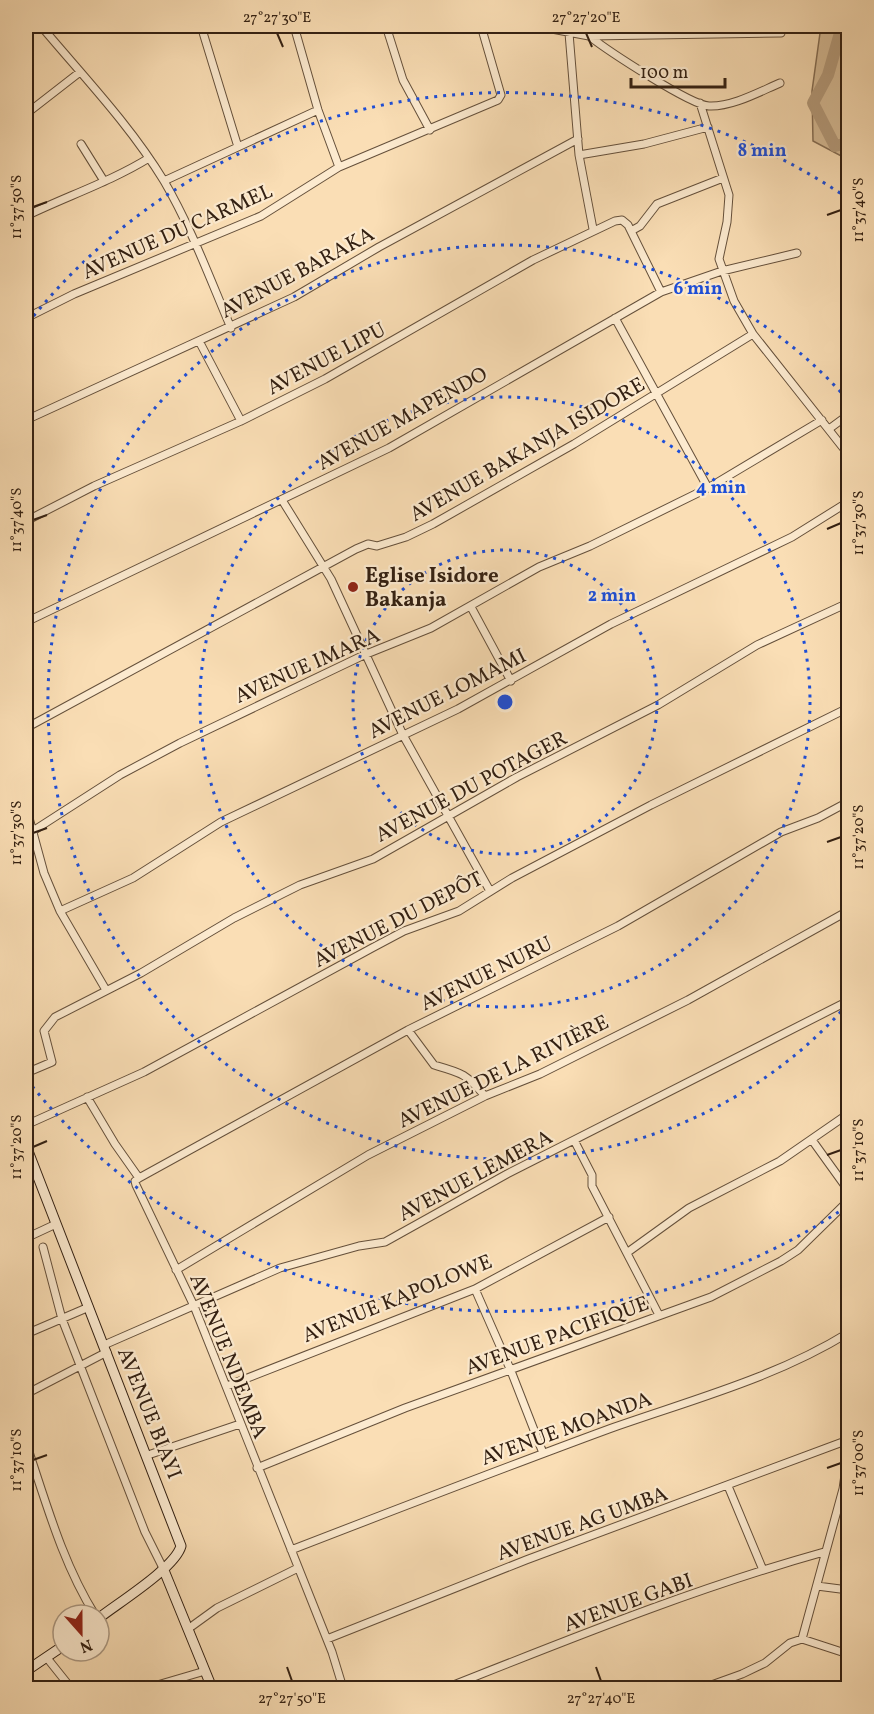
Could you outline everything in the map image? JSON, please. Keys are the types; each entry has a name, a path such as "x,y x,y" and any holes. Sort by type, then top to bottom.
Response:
{"street":[{"path":"41,26 149,158 164,181 231,328"},
{"path":"201,26 238,147"},
{"path":"294,26 318,110 339,168"},
{"path":"386,26 403,80 430,130"},
{"name":"AVENUE DU CARMEL","path":"26,318 271,212 339,168 501,98 481,26"},
{"path":"536,26 589,36 781,33"},
{"path":"569,33 579,155 592,230"},
{"path":"589,36 624,60 700,104 721,105 780,83"},
{"path":"26,114 80,72"},
{"path":"700,104 727,185 728,205 718,259 739,311 753,334 849,454"},
{"path":"164,181 318,110"},
{"path":"579,155 644,144 708,127"},
{"name":"AVENUE BARAKA","path":"26,420 231,328 294,297 379,247 578,139"},
{"path":"81,144 104,181"},
{"path":"26,216 119,176 149,158"},
{"path":"661,292 631,231 640,226 657,204 723,178"},
{"name":"AVENUE LIPU","path":"26,521 94,486 241,421 358,363 533,260 592,230 622,220 631,231"},
{"name":"AVENUE MAPENDO","path":"26,622 389,448 661,292 722,271 796,253"},
{"path":"615,318 708,488"},
{"name":"AVENUE BAKANJA ISIDORE","path":"26,728 368,544 386,544 421,531 656,395 753,334"},
{"path":"199,341 241,421"},
{"path":"829,429 849,415"},
{"name":"AVENUE IMARA","path":"33,831 150,759 364,655 389,647 471,607 538,567 600,541 708,488 822,420"},
{"path":"282,500 323,567 403,735 490,891"},
{"name":"AVENUE LOMAMI","path":"60,911 133,878 221,822 511,681 611,624 792,537 849,502"},
{"name":"AVENUE DU POTAGER","path":"26,1073 52,1062 44,1040 48,1024 106,990 234,918 300,885 373,859 517,777 647,711 757,645 849,603"},
{"path":"471,607 511,681"},
{"name":"AVENUE DU DEPÔT","path":"26,1125 144,1072 372,948 404,932 459,911 490,891 651,805 849,708"},
{"name":"AVENUE NURU","path":"139,1178 408,1030 618,926 760,843 849,802"},
{"path":"26,807 44,873 60,911 106,990"},
{"name":"AVENUE DE LA RIVIÈRE","path":"176,1270 368,1155 485,1096 540,1074 688,1000 849,911"},
{"name":"AVENUE LEMERA","path":"26,1394 81,1365 105,1349 280,1268 359,1246 385,1242 507,1174 575,1142 623,1114 849,1001"},
{"path":"408,1030 434,1065 455,1069 470,1078 485,1096"},
{"name":"AVENUE NDEMBA","path":"87,1097 115,1144 139,1178 135,1181 136,1185 194,1306 327,1639 343,1689"},
{"path":"628,1252 689,1208 780,1161 849,1114"},
{"path":"812,1140 849,1190"},
{"path":"575,1142 592,1175 592,1186 659,1315"},
{"name":"AVENUE BIAYI","path":"26,1146 148,1455 181,1546 177,1556 163,1568"},
{"name":"AVENUE PACIFIQUE","path":"258,1468 405,1408 711,1297 772,1268 798,1250 849,1201"},
{"name":"AVENUE KAPOLOWE","path":"226,1386 475,1288 609,1217"},
{"path":"26,1238 56,1224"},
{"path":"43,1247 62,1319 133,1503 163,1568 212,1689"},
{"path":"475,1288 543,1453"},
{"path":"26,1334 89,1307"},
{"name":"AVENUE MOANDA","path":"291,1550 543,1453 762,1377 816,1353 849,1333"},
{"path":"148,1455 240,1424"},
{"name":"AVENUE AG UMBA","path":"327,1639 526,1560 849,1440"},
{"path":"26,1443 64,1556 88,1603"},
{"path":"802,1639 843,1489 849,1453"},
{"path":"728,1485 763,1570"},
{"name":"AVENUE GABI","path":"446,1689 543,1650 763,1570 824,1552"},
{"path":"111,1609 163,1568"},
{"path":"188,1629 217,1608 298,1568"},
{"path":"817,1586 849,1590"},
{"path":"704,1689 765,1663 790,1643 802,1639 849,1654"},
{"path":"27,1666 51,1655"},
{"path":"47,1658 71,1689"},
{"path":"147,1689 205,1671"}],"shaded area":[{"path":"821,26 848,26 848,156 843,157 813,141 812,91"}],"waterway":[{"path":"842,26 828,75 813,103 835,146 848,143"}],"place":[{"name":"Eglise Isidore Bakanja","path":"353,587"}]}
